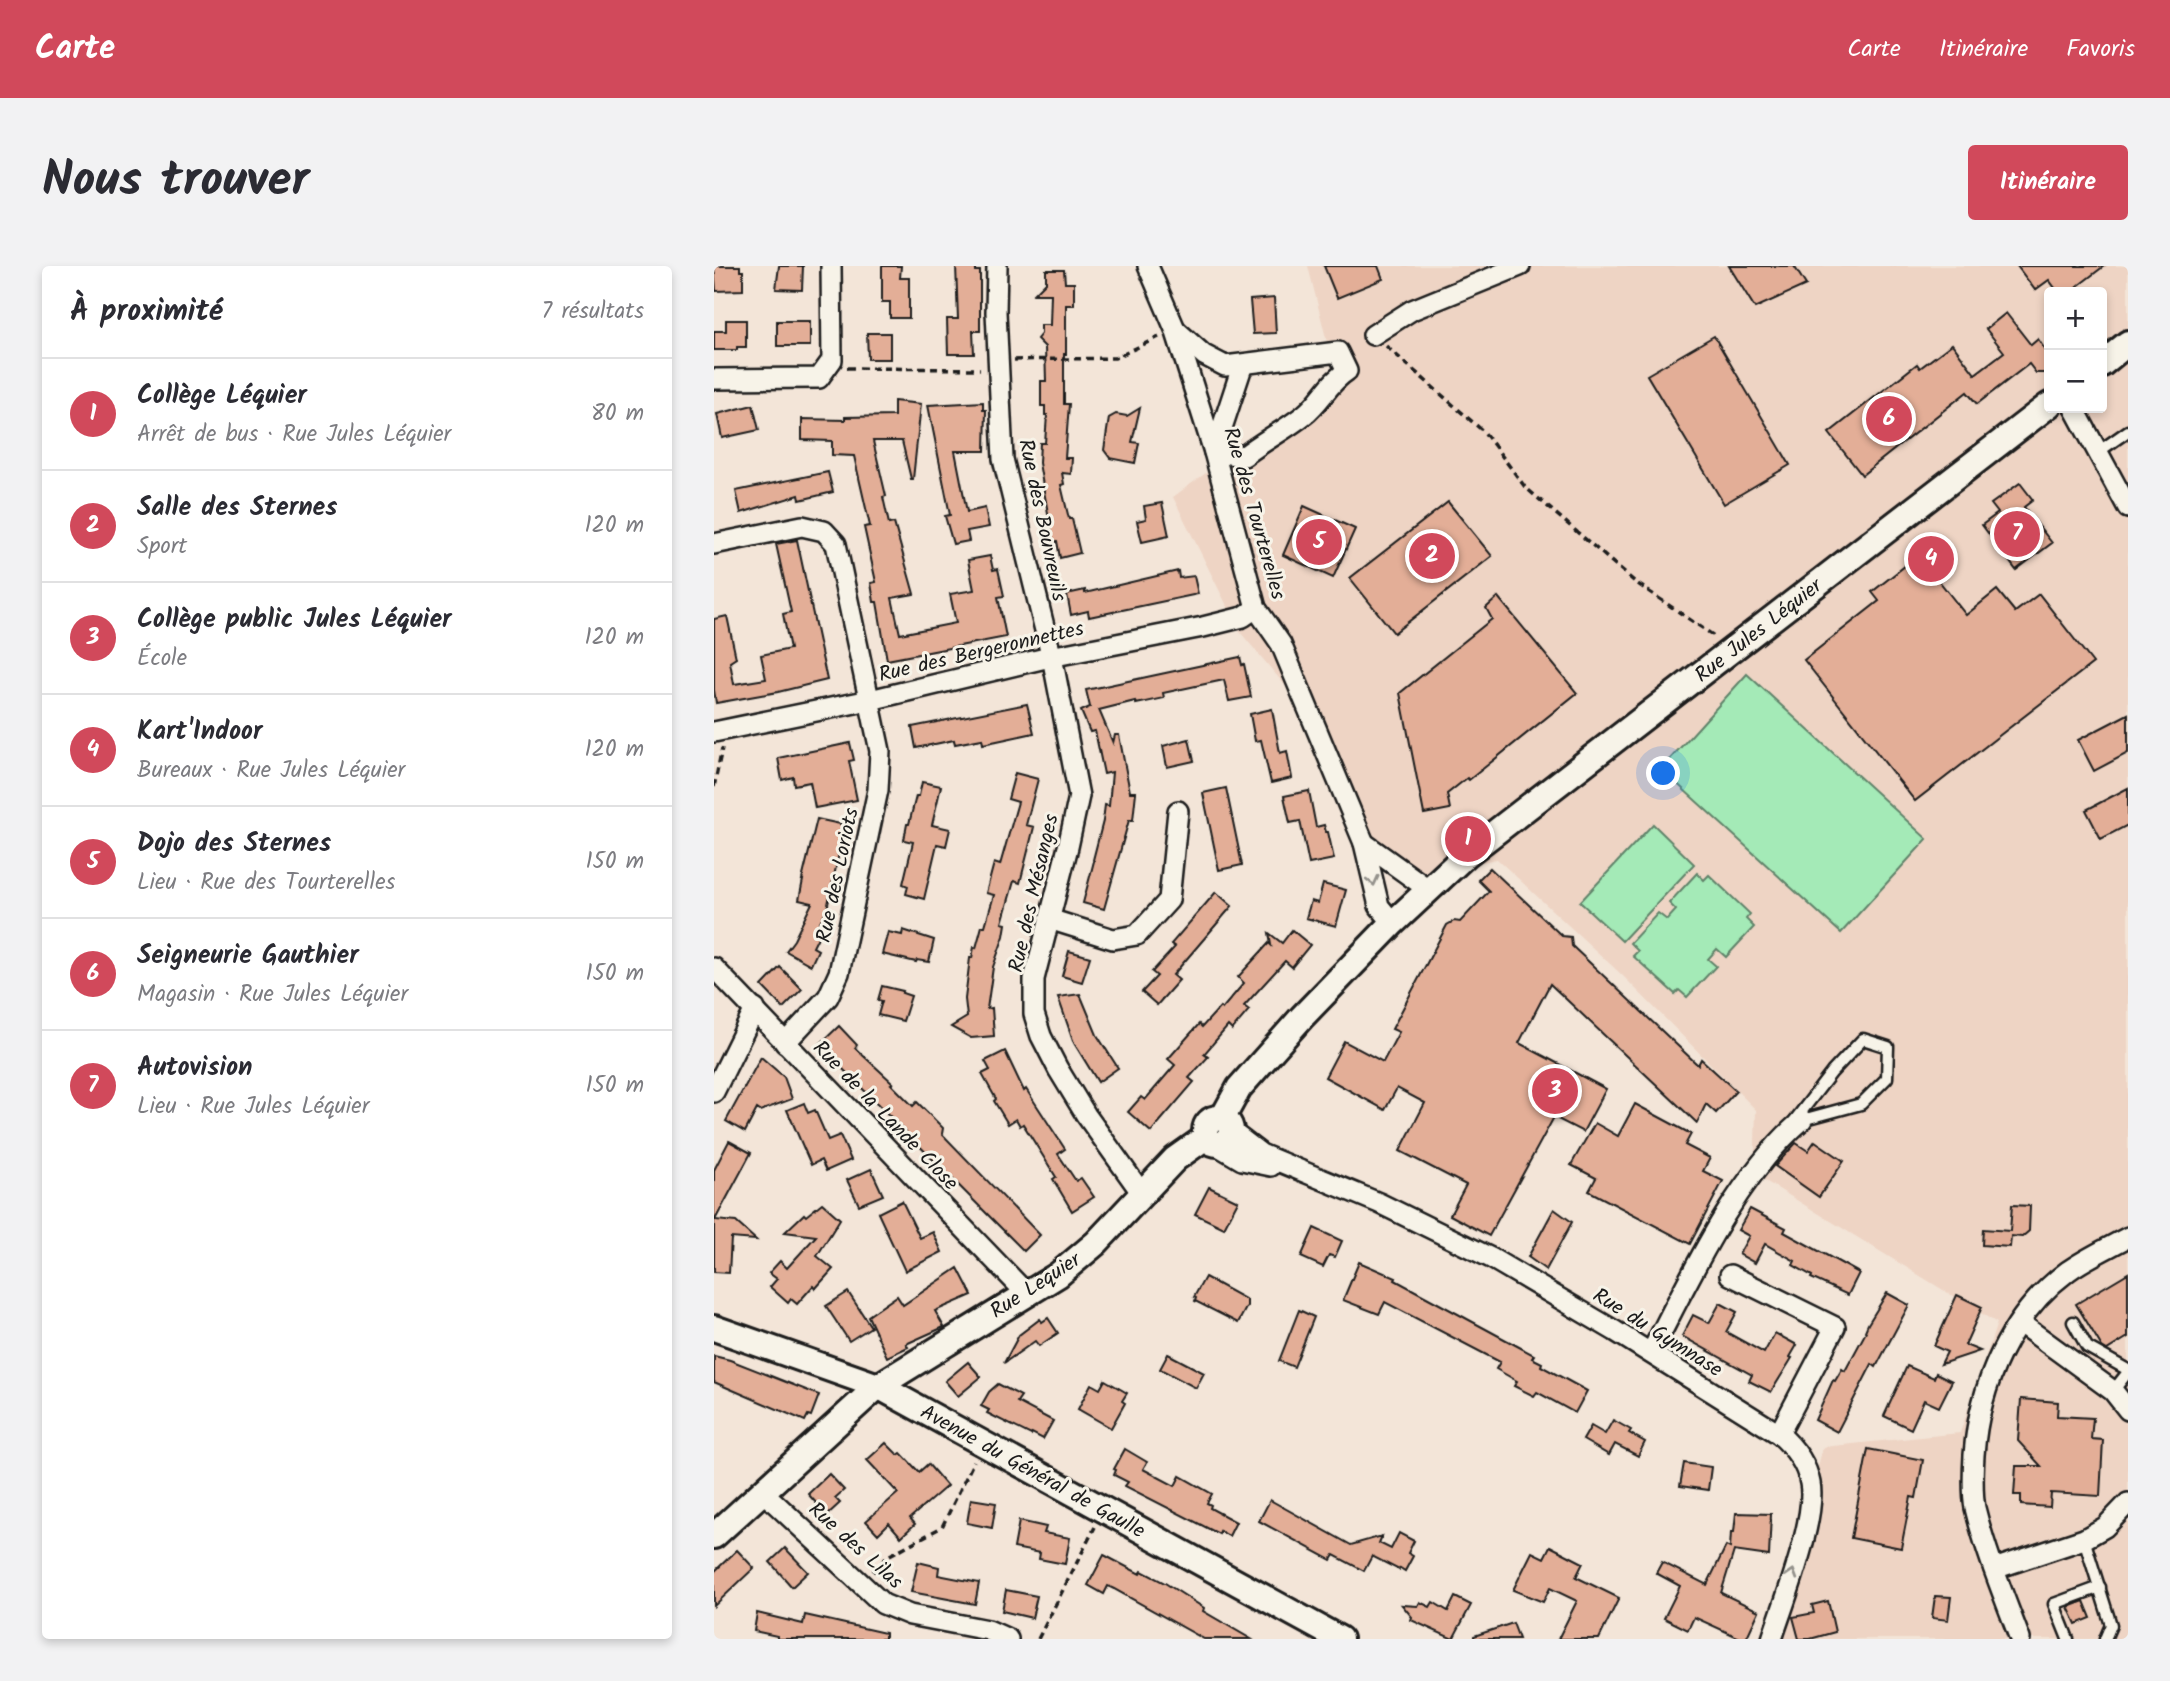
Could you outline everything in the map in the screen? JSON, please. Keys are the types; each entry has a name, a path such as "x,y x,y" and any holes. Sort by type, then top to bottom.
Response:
{"street":[{"path":"714,379 819,378 832,360 831,266"},
{"name":"Rue des Bouvreuils","path":"997,266 1003,459 1050,657"},
{"name":"Rue des Tourterelles","path":"1148,266 1175,329 1214,452 1256,608 1281,644 1364,843 1379,906 1393,923"},
{"path":"1373,335 1412,310 1520,266"},
{"path":"1175,329 1204,355 1225,366 1338,352 1348,371 1336,378 1306,414 1271,435 1244,456 1214,452 1242,364"},
{"path":"2107,360 2128,344"},
{"name":"Rue Jules Léquier","path":"1466,855 2044,409"},
{"path":"2077,413 2128,508"},
{"name":"Rue des Loriots","path":"714,544 802,526 824,531 836,544 880,751 878,790 841,962 828,997 785,1043"},
{"name":"Rue des Bergeronnettes","path":"720,731 1050,657 1203,627 1243,617 1256,608"},
{"name":"Rue des Mésanges","path":"1050,657 1079,796 1034,979 1034,1014 1041,1036 1086,1115 1143,1195"},
{"path":"1049,919 1113,939 1137,935 1169,900 1178,811"},
{"path":"1364,843 1428,889"},
{"name":"Rue Lequier","path":"714,1536 878,1386 1068,1267 1096,1243 1175,1159 1218,1133 1238,1088 1393,923 1466,855"},
{"name":"Rue de la Lande Close","path":"714,968 1026,1293"},
{"path":"714,1092 755,1009"},
{"path":"1651,1353 1680,1295 1746,1181 1795,1126"},
{"name":"Rue du Gymnase","path":"1218,1133 1242,1160 1267,1165 1492,1258 1651,1353 1779,1434 1797,1450 1811,1483 1808,1525 1772,1639"},
{"path":"2020,1639 1994,1569 1975,1506 1973,1469 1984,1395 1998,1356 2041,1295 2068,1271 2128,1237"},
{"path":"1730,1275 1835,1327 1779,1434"},
{"path":"2020,1323 2113,1391 2128,1410"},
{"name":"Avenue du Général de Gaulle","path":"714,1328 878,1386 1330,1637"},
{"name":"Rue des Lilas","path":"763,1492 883,1604 910,1615 988,1630 1008,1639"},
{"path":"1994,1569 2084,1539 2105,1527 2128,1503"}],"lane":[{"path":"2098,452 2128,431"},
{"path":"1863,1039 1888,1047 1887,1078 1861,1104 1795,1126 1806,1104 1863,1039"},
{"path":"2073,1322 2087,1347 2128,1371 2113,1391"},
{"path":"2084,1539 2111,1625 2105,1639"},
{"path":"2068,1639 2053,1604 2100,1587"}],"path":[{"path":"819,378 844,368 998,365 1115,358 1175,329"},
{"path":"1373,335 1484,432 1525,487 1635,582 1733,649"},
{"path":"714,787 720,731"},
{"path":"862,1584 888,1556 942,1527 982,1443"},
{"path":"1038,1639 1104,1510"}],"shaded area":[{"path":"1308,266 2128,266 2128,1639 1774,1639 1823,1447 1960,1433 1997,1323 1754,1174 1756,1110 1623,976 1497,859 1393,879 1327,735 1240,632 1173,497 1336,378"}],"green space":[{"path":"1747,674 1927,839 1841,933 1661,769"},
{"path":"1653,824 1694,864 1622,941 1580,902"},
{"path":"1697,873 1704,880 1709,875 1750,914 1746,919 1754,927 1726,957 1717,949 1708,959 1716,966 1687,997 1679,990 1675,994 1633,956 1638,951 1630,943 1658,913 1667,920 1676,910 1669,903"}],"building":[{"path":"714,266 740,266 740,271 743,271 743,290 716,291"},
{"path":"779,266 803,266 802,290 776,289"},
{"path":"882,266 901,266 900,278 909,278 909,318 890,318 890,302 882,302"},
{"path":"956,266 976,266 976,271 980,271 980,331 973,331 974,354 948,354 947,319 958,319"},
{"path":"1324,266 1378,266 1383,279 1337,298"},
{"path":"1729,266 1794,266 1806,285 1755,308"},
{"path":"2017,266 2104,266 2077,287 2054,287 2049,280 2035,290"},
{"path":"1046,270 1064,270 1065,283 1074,283 1074,305 1066,305 1064,354 1064,404 1069,404 1065,458 1072,458 1071,474 1062,473 1064,484 1061,485 1080,553 1060,558 1057,541 1053,541 1039,463 1040,443 1045,443 1047,415 1045,406 1041,406 1041,381 1046,381 1045,347 1037,339 1041,334 1041,325 1050,325 1051,294 1034,294 1046,282"},
{"path":"1274,298 1276,333 1253,334 1250,300"},
{"path":"2006,313 2031,345 2038,339 2044,348 2044,373 2036,373 2029,364 1977,404 1967,392 1862,475 1829,433 1917,364 1920,368 1952,344 1975,374 2004,352 1986,329"},
{"path":"726,320 746,320 746,347 737,347 737,350 714,350 714,331 726,331"},
{"path":"777,321 810,321 810,346 777,346"},
{"path":"867,333 890,333 890,359 868,359"},
{"path":"1714,336 1790,465 1724,504 1647,375"},
{"path":"894,401 921,404 913,479 902,441 873,441 886,496 883,497 889,524 894,523 914,594 892,598 900,634 956,623 950,594 974,590 968,560 990,556 993,570 998,569 1004,596 998,597 1006,637 887,660 871,583 876,582 864,527 870,526 854,456 832,455 832,441 802,440 802,419 845,420 845,417 894,416"},
{"path":"983,402 983,410 986,410 985,451 955,451 967,512 985,508 989,527 967,531 969,541 953,544 945,516 950,515 928,405"},
{"path":"753,405 759,430 722,438 717,414"},
{"path":"1140,408 1132,442 1139,443 1135,463 1110,458 1104,450 1109,418 1116,414 1127,416"},
{"path":"828,472 833,492 800,500 799,495 741,513 736,491"},
{"path":"2020,483 2033,500 2024,507 2052,543 2016,570 1982,525 1998,513 1991,504"},
{"path":"1448,502 1492,556 1394,633 1350,578"},
{"path":"1162,503 1169,536 1142,542 1137,521 1146,519 1144,506"},
{"path":"1304,506 1355,529 1333,578 1283,555"},
{"path":"797,540 827,680 716,703 714,619 727,616 736,658 730,662 734,684 766,679 761,655 790,649 783,614 791,612 776,544"},
{"path":"1934,543 1951,565 1936,577 1966,615 1997,590 2015,612 2039,594 2093,663 1915,801 1804,660 1879,601 1872,592"},
{"path":"1178,571 1179,578 1194,576 1198,594 1089,617 1088,611 1071,615 1067,594 1085,590 1085,593"},
{"path":"1498,597 1577,693 1469,780 1467,778 1447,794 1450,809 1424,814 1400,693 1492,619 1486,608"},
{"path":"1240,657 1251,697 1229,701 1224,680 1163,693 1164,698 1136,704 1135,701 1099,710 1113,743 1115,735 1119,735 1130,792 1136,792 1133,820 1129,820 1104,909 1083,903 1105,805 1109,806 1112,772 1104,774 1095,731 1090,732 1081,711 1090,707 1086,690"},
{"path":"1027,704 1034,733 983,744 982,739 955,744 954,740 916,748 912,727"},
{"path":"1272,709 1280,753 1287,751 1292,778 1271,783 1261,740 1255,741 1250,714"},
{"path":"2128,714 2128,753 2094,771 2078,740"},
{"path":"1189,739 1194,761 1167,767 1163,746"},
{"path":"850,743 854,760 849,761 857,800 815,808 810,782 794,785 793,777 782,780 778,758"},
{"path":"1015,773 1038,779 1026,825 1034,827 1020,883 1014,881 1002,923 1006,924 1004,936 993,967 987,1009 992,1008 994,1036 971,1038 951,1027 967,1017 965,999 970,958 974,947 976,948 982,926 985,926 994,895 986,893 994,863 1000,865 1018,802 1008,799"},
{"path":"922,782 941,786 932,825 950,829 946,846 937,844 924,899 906,894 908,886 903,884 913,842 904,840"},
{"path":"1226,788 1242,865 1219,870 1203,793"},
{"path":"2128,788 2128,825 2101,839 2086,810"},
{"path":"1309,791 1316,827 1324,825 1328,832 1334,859 1309,864 1300,821 1290,823 1284,796"},
{"path":"817,819 845,825 827,909 814,933 819,935 813,947 818,950 811,965 786,951 812,903 799,900"},
{"path":"1490,868 1562,936 1571,937 1572,946 1698,1065 1701,1059 1736,1091 1716,1113 1706,1104 1697,1123 1550,984 1519,1043 1606,1089 1583,1132 1554,1117 1489,1236 1450,1215 1466,1185 1400,1151 1425,1103 1397,1088 1385,1110 1325,1077 1344,1041 1383,1062 1399,1032 1392,1029 1447,925 1454,921 1460,922 1489,891 1478,880"},
{"path":"1323,884 1346,890 1336,926 1306,918 1311,901 1318,903"},
{"path":"1216,892 1232,906 1173,975 1179,980 1157,1005 1142,992 1157,976 1152,972 1175,947 1171,944"},
{"path":"903,930 934,940 929,962 916,962 882,954 888,932 902,935"},
{"path":"1292,930 1310,945 1292,967 1285,961 1244,1006 1249,1010 1232,1030 1228,1026 1204,1054 1208,1057 1189,1078 1194,1082 1151,1132 1128,1112 1141,1097 1145,1100 1175,1065 1168,1059 1199,1024 1202,1027 1220,1007 1222,1009 1244,983 1238,977 1269,943 1271,945 1269,933 1282,943"},
{"path":"1069,951 1090,957 1082,982 1062,976"},
{"path":"780,967 802,989 783,1008 762,986"},
{"path":"882,986 903,991 902,993 911,996 903,1021 878,1015"},
{"path":"1080,994 1097,1035 1118,1068 1098,1082 1074,1043 1058,997"},
{"path":"839,1026 857,1045 855,1048 893,1083 891,1084 913,1106 917,1102 943,1128 942,1134 1040,1235 1024,1251 819,1045"},
{"path":"1005,1051 1024,1091 1026,1089 1065,1149 1058,1154 1076,1181 1081,1178 1094,1197 1072,1211 1053,1179 1056,1177 1023,1124 1020,1126 1016,1119 1008,1124 982,1074 990,1070 985,1061"},
{"path":"761,1057 784,1077 792,1099 760,1111 757,1109 745,1132 726,1121"},
{"path":"804,1103 808,1113 815,1110 828,1140 840,1135 851,1160 826,1171 821,1160 811,1165 787,1110"},
{"path":"1635,1104 1691,1134 1685,1145 1710,1158 1703,1171 1723,1181 1690,1244 1589,1191 1596,1178 1571,1165 1595,1123 1618,1136"},
{"path":"729,1141 751,1153 715,1220 736,1222 756,1240 731,1238 729,1273 714,1272 714,1170"},
{"path":"1815,1141 1844,1161 1819,1197 1775,1166 1796,1143 1808,1151"},
{"path":"871,1169 883,1195 859,1205 847,1180"},
{"path":"1209,1187 1238,1201 1224,1228 1195,1214"},
{"path":"902,1201 920,1238 933,1232 942,1252 905,1271 878,1213"},
{"path":"822,1203 840,1219 817,1256 833,1269 797,1304 791,1299 788,1303 770,1287 777,1279 769,1273 780,1261 787,1268 816,1236 785,1232 804,1214 806,1216"},
{"path":"2012,1205 2030,1206 2029,1231 2022,1237 2011,1236 2010,1247 1982,1245 1983,1229 2010,1231"},
{"path":"1554,1209 1572,1222 1546,1270 1528,1257"},
{"path":"1750,1209 1786,1228 1784,1232 1859,1273 1848,1295 1811,1278 1812,1276 1793,1265 1795,1261 1765,1244 1755,1263 1739,1254 1749,1236 1738,1230"},
{"path":"1314,1228 1342,1241 1335,1257 1329,1255 1323,1267 1301,1257"},
{"path":"1359,1262 1396,1278 1395,1280 1534,1355 1532,1358 1542,1363 1541,1366 1587,1391 1575,1413 1537,1392 1534,1396 1514,1386 1517,1381 1496,1369 1500,1362 1385,1302 1379,1314 1343,1300"},
{"path":"958,1268 972,1295 935,1311 944,1327 906,1344 908,1347 887,1357 868,1316 897,1296 903,1305"},
{"path":"2128,1273 2128,1337 2107,1350 2102,1347 2076,1304"},
{"path":"1205,1277 1247,1300 1247,1306 1238,1323 1195,1301 1194,1297"},
{"path":"848,1292 871,1327 849,1341 826,1306"},
{"path":"1887,1293 1909,1305 1876,1367 1872,1364 1837,1432 1815,1420 1833,1380 1835,1381 1842,1369 1845,1371"},
{"path":"1957,1295 1982,1307 1965,1345 1980,1351 1941,1364 1947,1352 1934,1346"},
{"path":"1720,1303 1737,1312 1726,1332 1764,1353 1775,1333 1797,1345 1771,1392 1749,1381 1752,1375 1682,1336 1693,1315 1709,1323"},
{"path":"1299,1310 1314,1317 1294,1367 1279,1361"},
{"path":"1048,1318 1058,1333 1039,1346 1035,1341 1004,1363 1019,1335 1040,1319 1042,1322"},
{"path":"1168,1354 1204,1373 1196,1388 1160,1369"},
{"path":"714,1356 819,1395 811,1416 808,1415 805,1421 714,1382"},
{"path":"968,1362 981,1377 958,1396 945,1381"},
{"path":"1907,1366 1934,1378 1936,1373 1952,1381 1939,1407 1924,1400 1911,1429 1884,1416"},
{"path":"1105,1380 1127,1393 1122,1401 1125,1403 1111,1428 1078,1409 1091,1384 1100,1389"},
{"path":"998,1384 1021,1396 1017,1402 1053,1421 1043,1439 987,1413 989,1410 981,1406 989,1392"},
{"path":"2021,1399 2058,1402 2057,1416 2093,1418 2091,1439 2103,1440 2100,1496 2051,1493 2050,1507 2021,1505 2021,1495 2014,1495 2016,1466 2041,1466 2018,1441"},
{"path":"1613,1420 1645,1442 1638,1456 1615,1444 1609,1455 1583,1440 1591,1426 1605,1434"},
{"path":"886,1443 898,1455 901,1453 919,1472 928,1464 947,1486 910,1518 915,1524 901,1537 889,1523 878,1534 866,1521 898,1493 867,1460"},
{"path":"1125,1449 1147,1462 1143,1469 1175,1486 1180,1476 1212,1494 1207,1503 1211,1505 1210,1508 1236,1522 1229,1536 1220,1531 1219,1534 1125,1486 1128,1482 1114,1475 1114,1469"},
{"path":"1868,1449 1923,1460 1916,1498 1911,1497 1901,1548 1851,1538"},
{"path":"1684,1463 1711,1467 1708,1490 1680,1486"},
{"path":"829,1474 844,1490 835,1498 840,1503 827,1515 808,1494"},
{"path":"971,1499 996,1503 992,1528 967,1523"},
{"path":"1270,1500 1351,1545 1382,1536 1379,1543 1391,1549 1399,1533 1414,1541 1408,1553 1413,1556 1405,1571 1372,1556 1364,1571 1334,1555 1331,1560 1259,1521"},
{"path":"1736,1513 1771,1514 1769,1556 1734,1551 1721,1593 1759,1611 1746,1639 1694,1617 1688,1630 1664,1618 1680,1586 1656,1573 1662,1562 1707,1585 1726,1546 1730,1548"},
{"path":"1019,1521 1046,1527 1044,1533 1070,1538 1065,1564 1039,1559 1040,1553 1014,1548"},
{"path":"1550,1546 1583,1563 1576,1577 1619,1598 1599,1639 1558,1639 1577,1601 1550,1588 1543,1602 1513,1590 1532,1552 1544,1558"},
{"path":"785,1548 808,1572 792,1587 770,1562"},
{"path":"737,1550 754,1568 714,1606 714,1572"},
{"path":"1104,1555 1140,1574 1142,1571 1165,1583 1204,1608 1203,1611 1251,1639 1204,1639 1108,1586 1104,1594 1088,1585"},
{"path":"918,1562 939,1567 938,1575 979,1583 975,1604 911,1592"},
{"path":"1006,1590 1037,1596 1032,1618 1002,1611"},
{"path":"1935,1596 1951,1597 1948,1620 1932,1618"},
{"path":"1455,1597 1471,1605 1453,1639 1411,1620 1412,1617 1402,1605 1418,1606 1420,1602 1430,1607 1433,1602 1448,1611"},
{"path":"1828,1601 1835,1632 1799,1639 1793,1617 1814,1613 1812,1605"},
{"path":"2084,1601 2091,1618 2076,1624 2068,1607"},
{"path":"757,1613 803,1624 805,1615 885,1633 885,1639 777,1639 777,1636 754,1631"},
{"path":"1513,1623 1519,1639 1474,1639 1474,1636"}],"place":[{"name":"Seigneurie Gauthier","path":"1889,419"},
{"name":"Autovision","path":"2017,534"},
{"name":"Dojo des Sternes","path":"1319,542"},
{"name":"Salle des Sternes","path":"1432,556"},
{"name":"Kart'Indoor","path":"1931,559"},
{"name":"Collège Léquier","path":"1468,839"},
{"name":"Collège public Jules Léquier","path":"1555,1091"}]}
